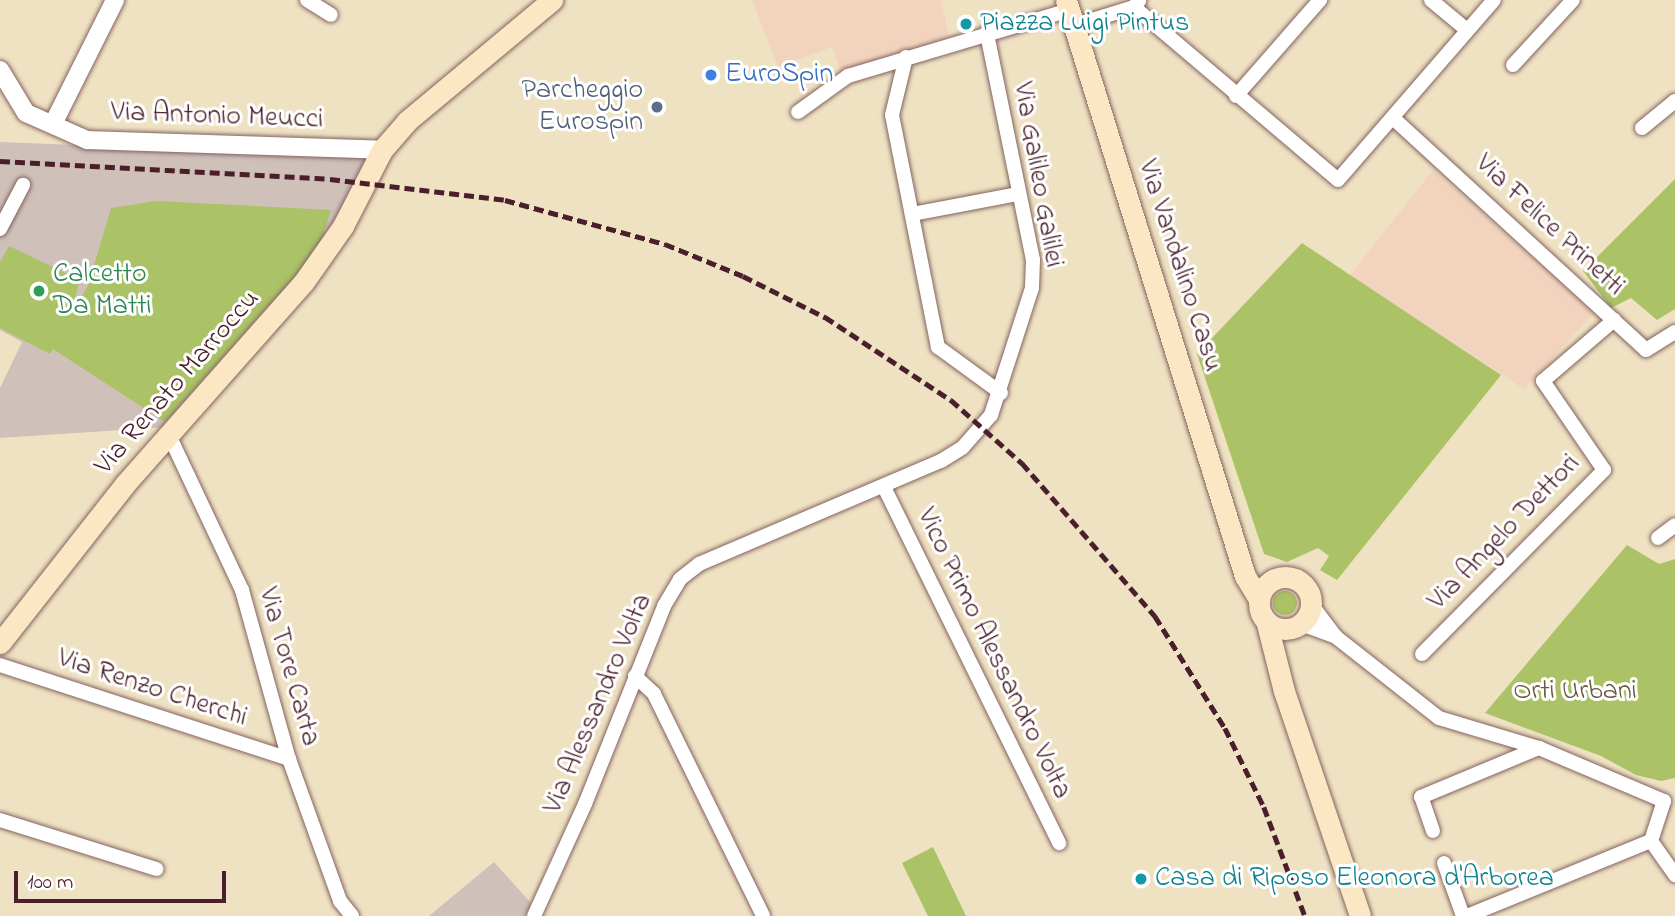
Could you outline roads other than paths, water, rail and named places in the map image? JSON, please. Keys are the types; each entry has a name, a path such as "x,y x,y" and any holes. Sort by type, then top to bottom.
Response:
{"main road":[{"name":"Via Renato Marroccu","path":"0,643 9,618 303,283 343,226 382,150 424,106 551,0"},
{"name":"Via Vandalino Casu","path":"1069,12 1239,549 1245,576 1259,599"},
{"path":"1239,549 1259,570 1279,578 1291,578 1305,586 1311,604 1285,626 1276,664 1360,916"},
{"path":"1279,578 1267,584 1259,599 1285,626"}],"street":[{"path":"53,124 115,0"},
{"path":"307,0 331,15"},
{"path":"1236,96 1320,0"},
{"path":"1431,0 1467,30"},
{"path":"798,112 848,76 906,57 1069,12 1137,4 1236,96 1339,180 1494,0"},
{"path":"1513,65 1573,0"},
{"name":"Via Galileo Galilei","path":"987,33 1033,260 1032,288 999,398"},
{"path":"906,57 892,115 939,347 999,398"},
{"name":"Via Antonio Meucci","path":"0,70 26,113 87,140 382,150"},
{"path":"1642,128 1675,101"},
{"name":"Via Felice Prinetti","path":"1393,118 1646,349 1675,332"},
{"path":"0,229 23,185"},
{"path":"912,215 1018,194"},
{"name":"Via Angelo Dettori","path":"1422,654 1604,470 1544,381 1614,320"},
{"name":"Via Alessandro Volta","path":"534,916 585,804 664,606 680,579 699,564 884,487 963,447 982,428 999,398"},
{"name":"Via Tore Carta","path":"169,435 242,590 289,760 340,901 352,916"},
{"name":"Vico Primo Alessandro Volta","path":"884,487 1059,843"},
{"path":"1658,538 1675,525"},
{"path":"1311,604 1336,637 1439,718 1539,748 1669,798 1651,841 1465,916 1444,863"},
{"path":"1285,626 1336,637"},
{"name":"Via Renzo Cherchi","path":"0,665 289,760"},
{"path":"635,676 654,694 763,916"},
{"path":"1433,831 1421,797 1539,748"},
{"path":"0,820 156,869"},
{"path":"1651,841 1675,875"}],"railway":[{"path":"0,161 330,179 505,200 665,244 743,276 825,317 951,400 1022,463 1155,616 1225,728 1264,807 1305,916"}],"place":[{"name":"Piazza Luigi Pintus","path":"966,24"},
{"name":"EuroSpin","path":"711,75"},
{"name":"Parcheggio Eurospin","path":"657,107"},
{"name":"Calcetto Da Matti","path":"39,291"},
{"name":"Casa di Riposo Eleonora d'Arborea","path":"1141,879"}],"park label":[{"name":"Orti Urbani","path":"1575,692"}]}
